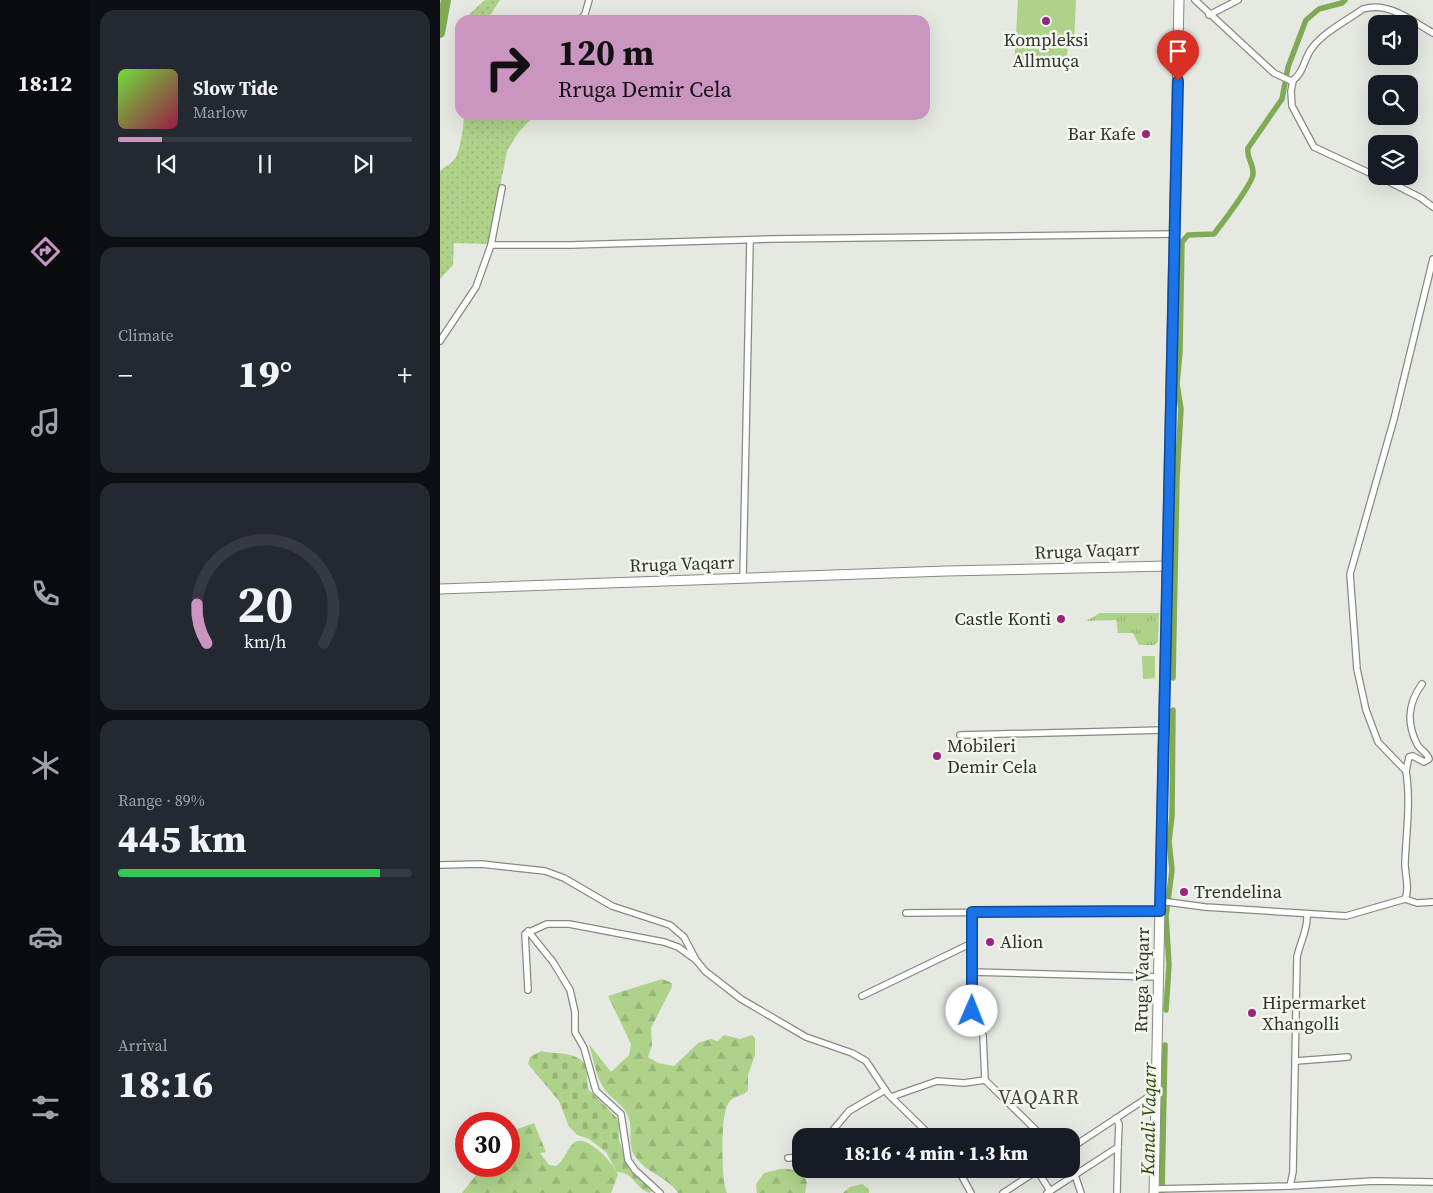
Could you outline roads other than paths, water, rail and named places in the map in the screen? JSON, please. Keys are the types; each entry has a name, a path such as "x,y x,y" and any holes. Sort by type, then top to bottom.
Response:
{"main road":[{"path":"1168,566 1179,0"},
{"name":"Rruga Vaqarr","path":"440,589 1168,566 1164,730 1165,902 1160,911 1156,1092 1158,1190"}],"street":[{"path":"584,15 589,0"},
{"path":"1195,0 1282,78 1291,81"},
{"path":"1210,15 1238,0"},
{"path":"1368,172 1314,147 1292,106 1291,81 1316,43 1362,9 1384,7 1433,33"},
{"path":"1395,185 1421,198 1433,207"},
{"path":"440,341 476,287 491,245 502,188"},
{"path":"491,245 1175,234"},
{"path":"743,578 750,241"},
{"path":"1406,771 1378,742 1366,710 1357,669 1350,574 1394,419 1433,259"},
{"path":"1404,899 1407,893 1406,771 1409,757 1412,756 1424,762 1429,759 1418,745 1409,716 1413,699 1422,684"},
{"path":"960,734 1164,730"},
{"path":"440,865 481,864 554,873 612,906 670,925 684,937 696,960 705,972 727,989 796,1032 860,1056 871,1067 884,1090 924,1128"},
{"path":"1165,902 1307,914 1355,914 1404,899 1417,903 1433,902"},
{"path":"906,913 940,911 1160,911"},
{"path":"972,912 971,1014 982,1036 985,1080 1034,1128"},
{"path":"1290,1186 1293,1172 1297,957 1300,943 1307,930 1307,914"},
{"path":"528,990 524,939 528,931 547,924 569,924 671,944 696,960"},
{"path":"528,931 553,962 570,990 575,1012 575,1032 584,1048 596,1091 621,1114 628,1160 635,1170 660,1193"},
{"path":"862,996 972,943"},
{"path":"972,972 1158,977"},
{"path":"1296,1061 1348,1057"},
{"path":"891,1097 937,1081 964,1083 985,1080"},
{"path":"835,1128 849,1111 884,1090"},
{"path":"1080,1142 1156,1092"},
{"path":"1116,1118 1119,1124 1117,1193"},
{"path":"1080,1171 1118,1148"},
{"path":"788,1158 792,1158"},
{"path":"963,1178 971,1193"},
{"path":"1004,1193 1026,1178"},
{"path":"1042,1178 1049,1192 1070,1178"},
{"path":"1075,1178 1081,1193"},
{"path":"1158,1190 1374,1181 1433,1182"}],"waterway":[{"path":"440,33 446,0"},
{"path":"1173,678 1177,478 1181,409 1177,384 1180,352 1182,242 1188,235 1214,234 1243,195 1253,174 1248,148 1282,99 1288,67 1306,20 1319,9 1342,3 1345,0"},
{"name":"Kanali Vaqarr","path":"1166,1010 1169,965 1166,916 1172,870 1169,841 1172,816 1173,710"},
{"name":"Kanali Vaqarr","path":"1162,1193 1165,1045"}],"place":[{"name":"Kompleksi Allmuça","path":"1046,21"},
{"name":"Bar Kafe","path":"1146,134"},
{"name":"Castle Konti","path":"1061,619"},
{"name":"Mobileri Demir Cela","path":"937,756"},
{"name":"Trendelina","path":"1184,892"},
{"name":"Alion","path":"990,942"},
{"name":"Hipermarket Xhangolli","path":"1252,1013"}],"district":[{"name":"VAQARR","path":"1039,1097"}]}
